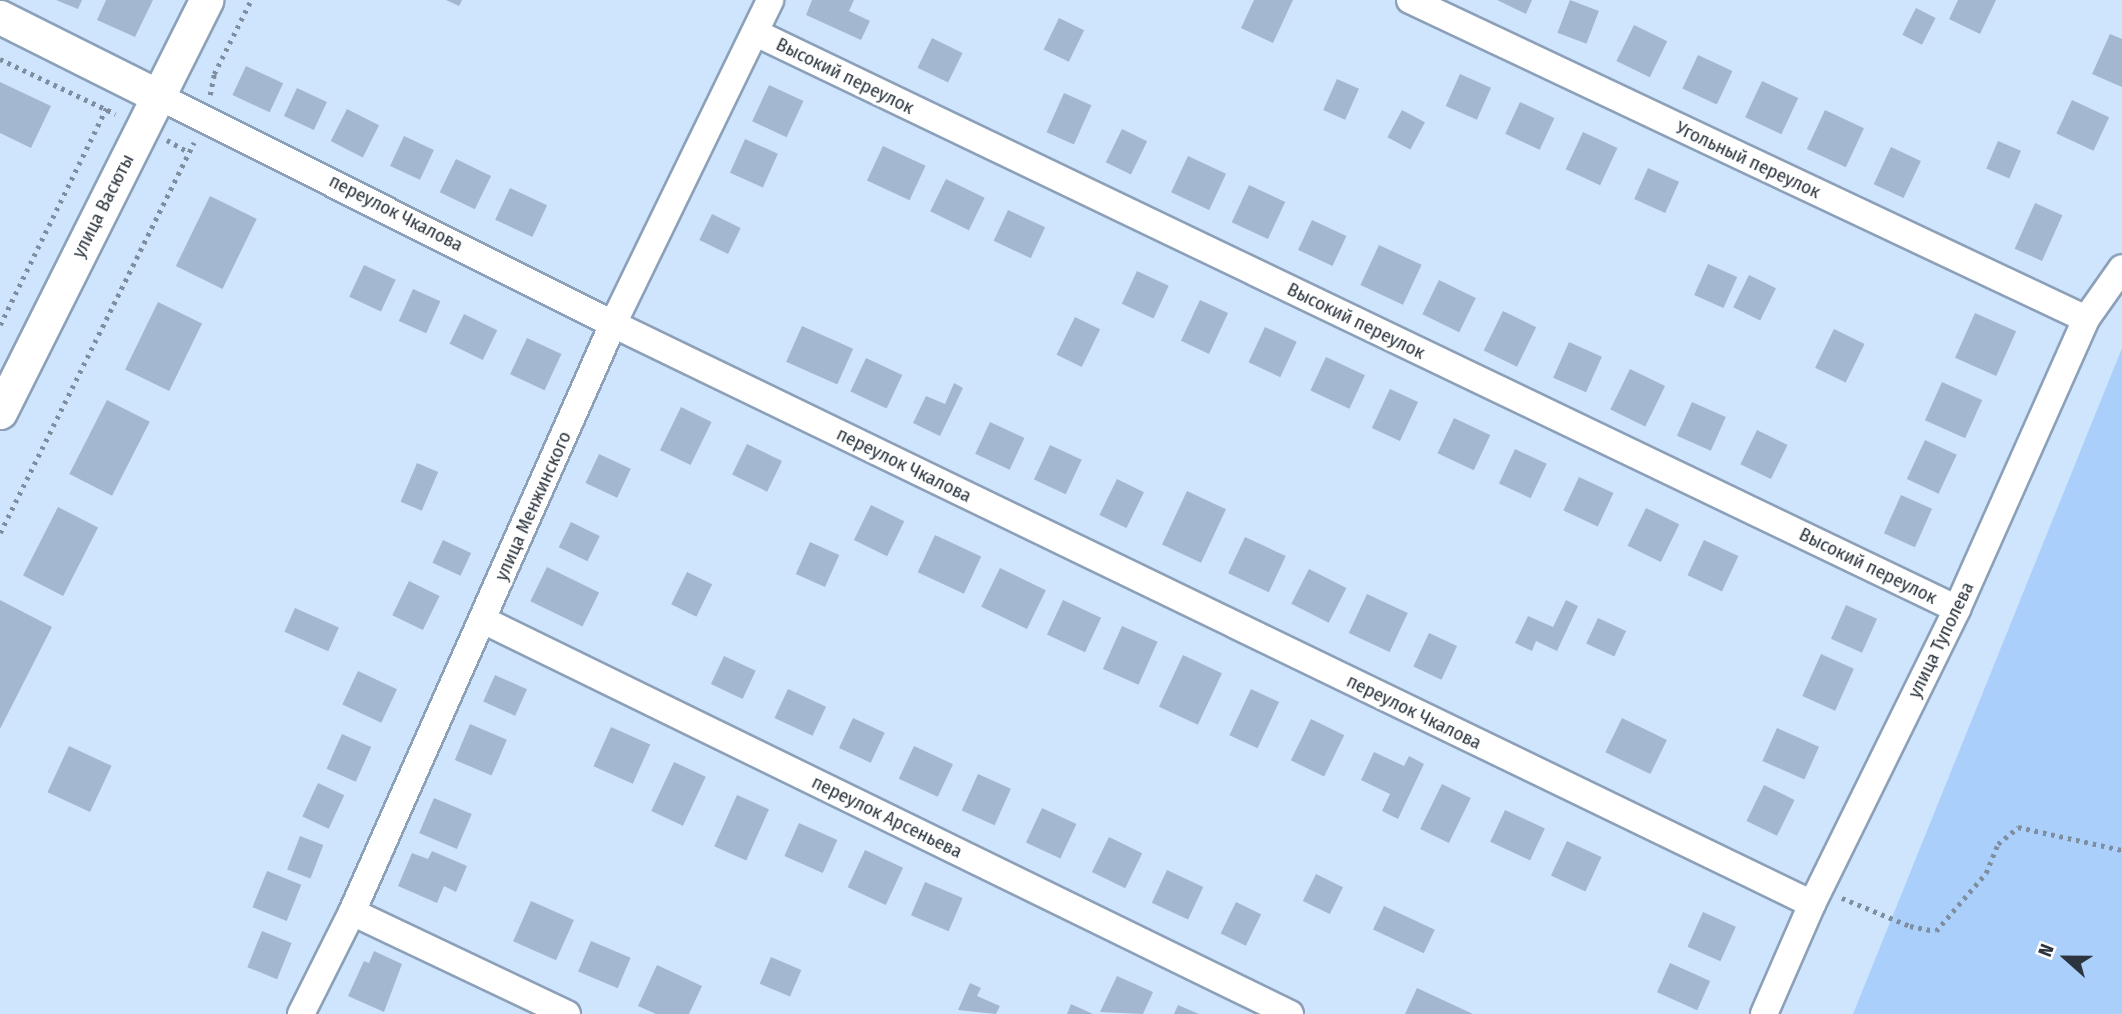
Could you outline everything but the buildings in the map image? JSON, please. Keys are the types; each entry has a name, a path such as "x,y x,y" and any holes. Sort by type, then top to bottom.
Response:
{"street":[{"name":"улица Васюты","path":"0,412 143,127 146,89 206,0"},
{"name":"улица Менжинского","path":"301,1014 352,912 613,324 770,0"},
{"name":"Угольный переулок","path":"1410,0 2086,319"},
{"name":"переулок Чкалова","path":"0,17 207,117 613,324 1815,899"},
{"name":"Высокий переулок","path":"755,33 1957,609"},
{"name":"улица Туполева","path":"1764,1014 1815,899 1957,609 2086,319 2122,268"},
{"name":"переулок Арсеньева","path":"483,620 1290,1014"},
{"path":"352,912 567,1014"}],"path":[{"path":"0,533 207,117 214,74 251,0"},
{"path":"0,58 189,152"},
{"path":"0,325 104,109 146,89"},
{"path":"1815,899 1842,898 1910,926 1936,930 1986,873 1998,844 2018,827 2122,850"}],"shaded area":[{"path":"2122,348 2122,1014 1853,1014"}]}
